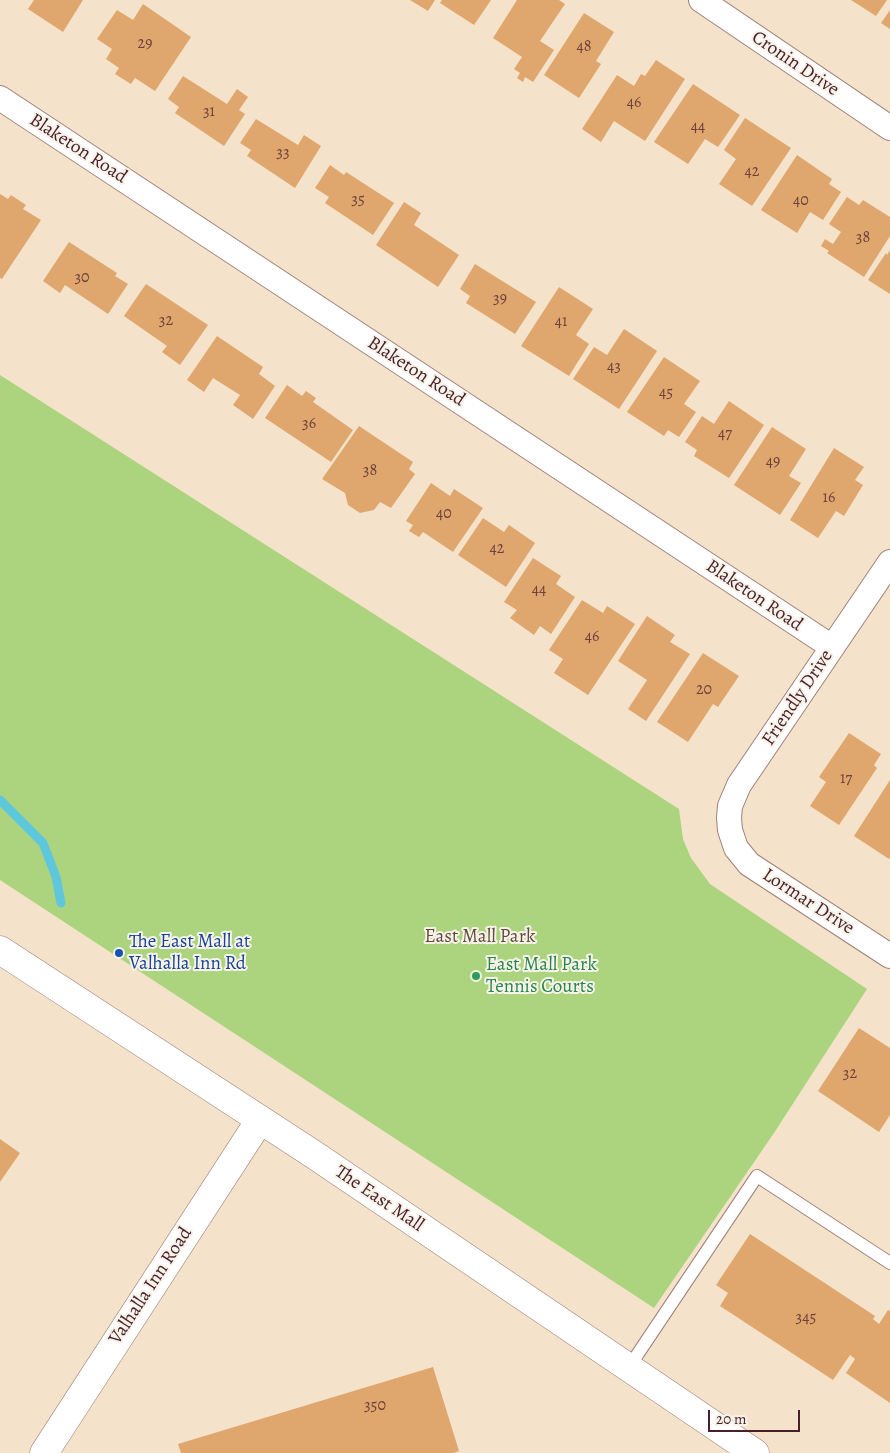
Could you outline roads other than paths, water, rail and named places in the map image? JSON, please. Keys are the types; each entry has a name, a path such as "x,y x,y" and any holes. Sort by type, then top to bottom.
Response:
{"main road":[{"name":"The East Mall","path":"0,950 260,1120 755,1453"},
{"name":"Valhalla Inn Road","path":"44,1453 260,1120"}],"street":[{"name":"Cronin Drive","path":"701,0 890,128"},
{"name":"Blaketon Road","path":"0,98 832,647"},
{"name":"Friendly Drive","path":"733,841 729,818 734,796 890,562"},
{"name":"Lormar Drive","path":"733,841 749,864 890,956"}],"lane":[{"path":"629,1367 757,1176 890,1263"}],"waterway":[{"path":"0,800 43,843 56,877 61,903"}],"place":[{"name":"The East Mall at Valhalla Inn Rd","path":"119,953"},
{"name":"East Mall Park Tennis Courts","path":"476,976"}],"park label":[{"name":"East Mall Park","path":"480,937"}]}
